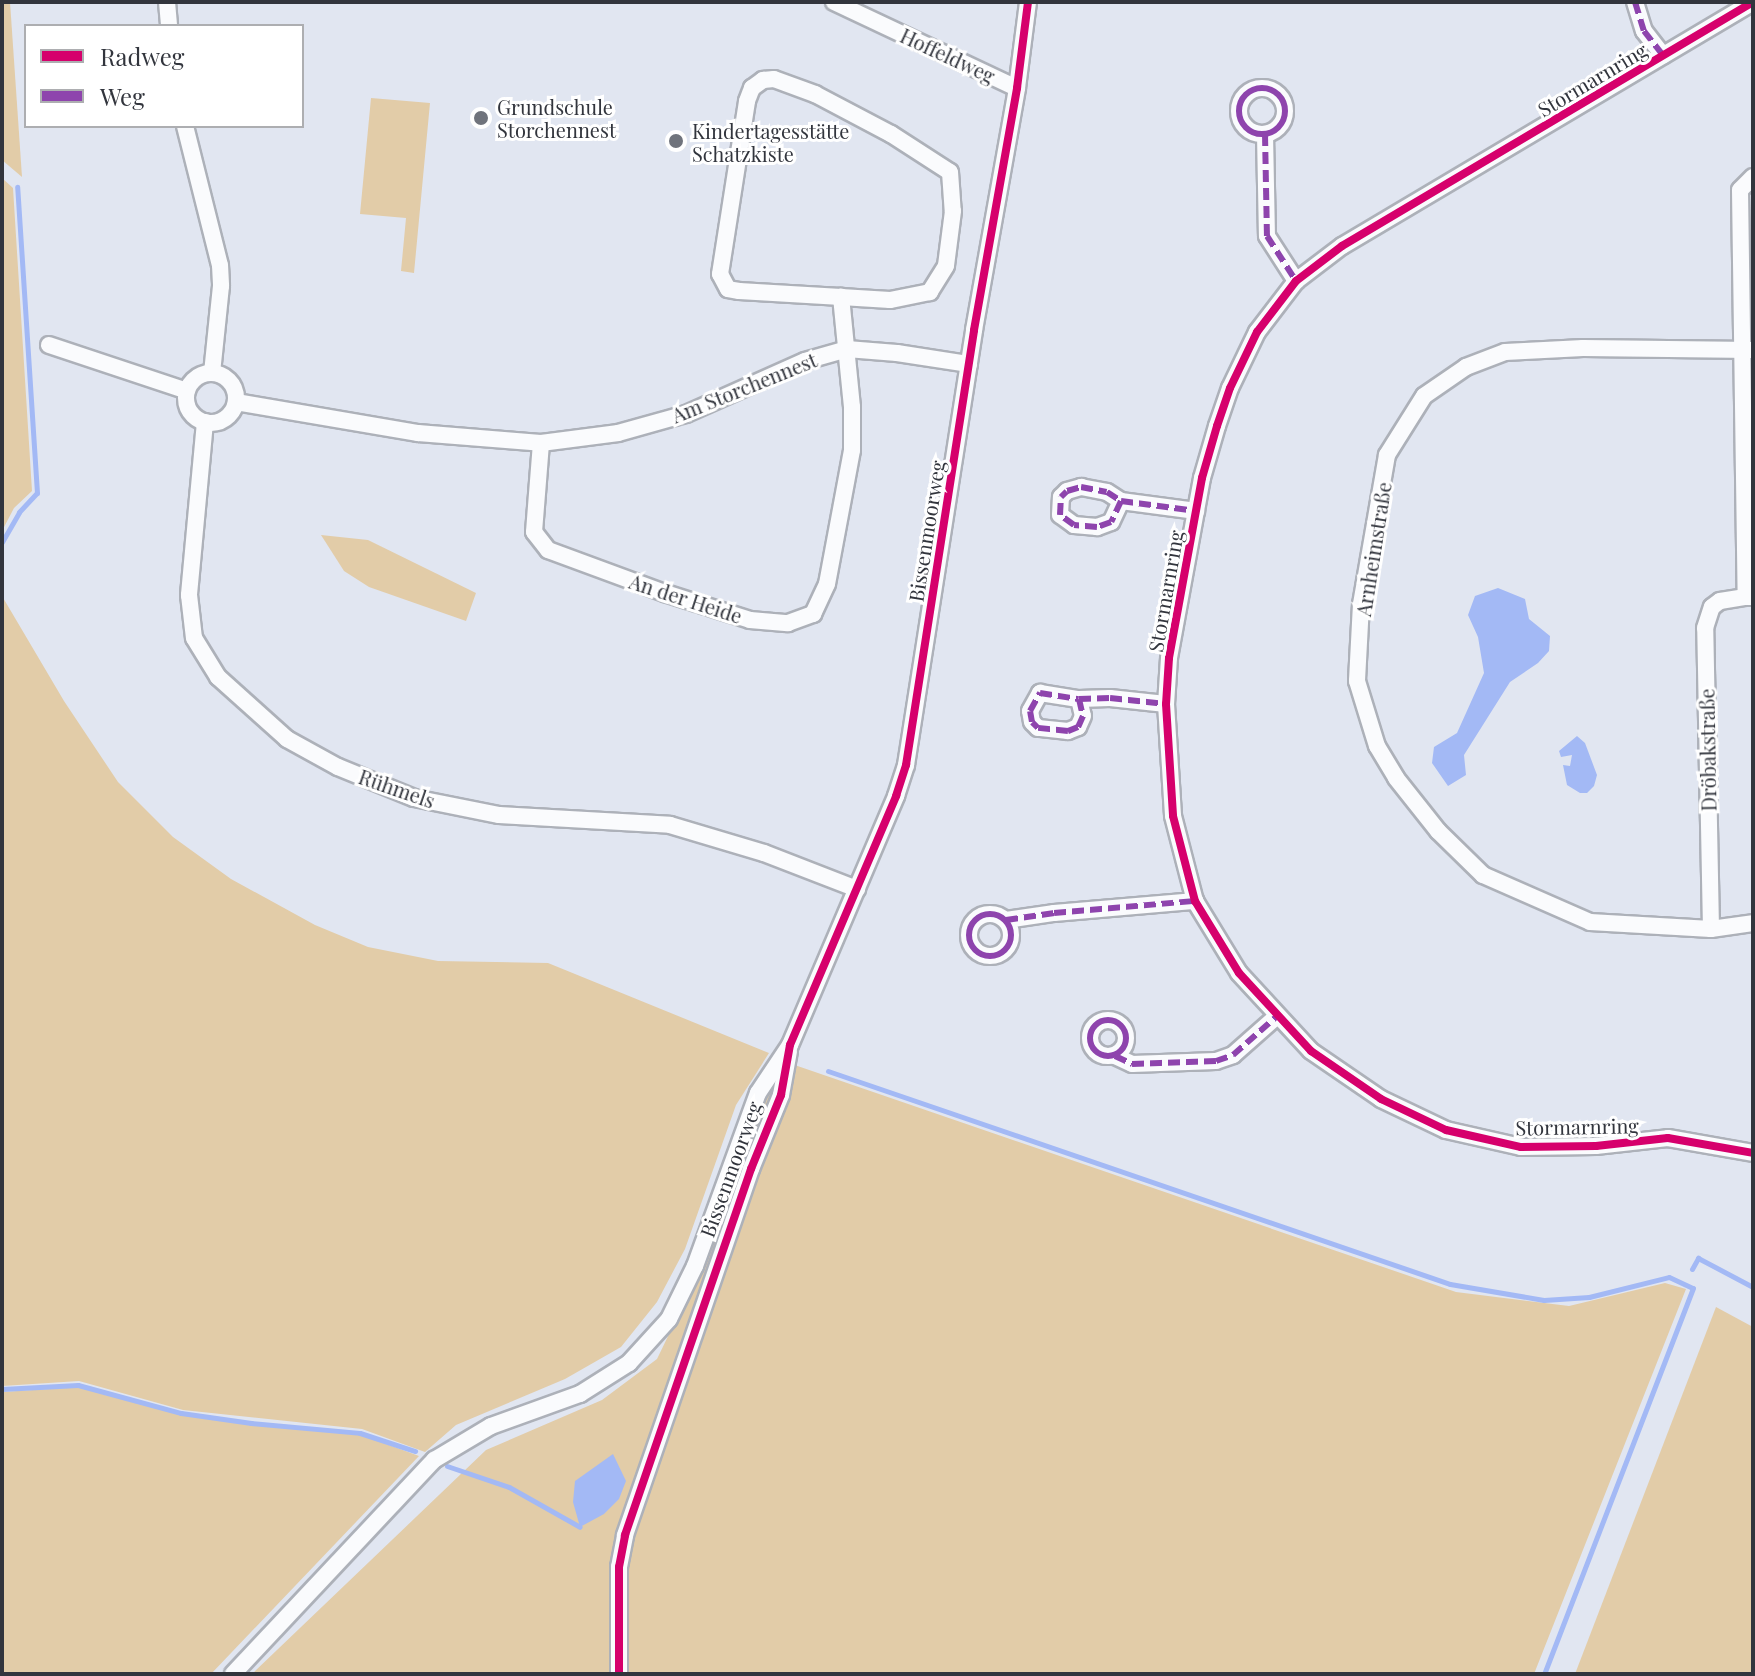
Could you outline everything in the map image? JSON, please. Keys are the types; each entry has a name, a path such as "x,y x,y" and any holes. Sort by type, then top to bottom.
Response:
{"street":[{"path":"167,2 169,24"},
{"name":"Hoffeldweg","path":"834,2 1017,88"},
{"name":"Bissenmoorweg","path":"233,1674 434,1460 491,1426 580,1394 629,1363 669,1319 695,1266 758,1093 790,1045 906,765 969,364 1017,88 1028,2"},
{"name":"Stormarnring","path":"1635,2 1644,31 1663,55"},
{"name":"Stormarnring","path":"1753,2 1342,246 1296,281 1257,332 1230,388 1202,478 1169,658 1166,704 1173,816 1195,901 1239,973 1276,1017 1311,1051 1381,1099 1446,1130 1521,1147 1596,1146 1668,1138 1753,1153"},
{"path":"774,79 815,94 891,134 950,172 953,211 946,266 930,292 890,300 841,297 739,291 722,283 747,101 752,88 763,80 774,79"},
{"path":"186,128 220,265 221,286 212,373"},
{"path":"1265,134 1267,236 1296,281"},
{"path":"1749,597 1748,350 1740,190 1753,177"},
{"name":"An der Heide","path":"541,443 534,532 548,550 750,620 788,623 813,614 827,584 852,450 841,297"},
{"path":"49,345 187,391"},
{"name":"Arnheimstraße","path":"1748,350 1583,348 1505,352 1466,367 1424,396 1387,455 1361,604 1357,681 1377,746 1396,778 1438,831 1483,875 1590,922 1711,929 1753,923"},
{"name":"Am Storchennest","path":"236,402 418,433 541,443 618,433 686,414 790,367 847,349 969,364"},
{"path":"212,373 220,375 232,385 236,402 228,416 213,423 205,422 189,410 187,391 196,378 212,373"},
{"name":"Rühmels","path":"205,422 189,595 194,638 218,677 287,739 338,767 414,798 499,815 670,825 764,853 857,889"},
{"name":"Stormarnring","path":"1121,501 1196,511"},
{"name":"Dröbakstraße","path":"1711,929 1705,628 1712,607 1720,601 1749,597"},
{"path":"1079,699 1110,698 1166,704"},
{"path":"1006,920 1195,901"},
{"path":"1115,1056 1132,1064 1216,1061 1233,1055 1276,1017"},
{"path":"619,1674 619,1567 625,1535 751,1169 781,1095 790,1045"}],"shaded area":[{"path":"2,2 10,2 22,177 2,160"},
{"path":"371,98 430,103 414,273 401,271 406,218 360,214"},
{"path":"2,178 13,188 32,491 14,508 2,531"},
{"path":"321,535 368,540 476,593 466,621 369,587 344,571"},
{"path":"2,596 64,701 118,782 173,837 231,879 315,925 368,947 438,961 548,963 769,1053 736,1105 685,1249 657,1302 621,1347 565,1379 456,1425 425,1452 362,1429 183,1410 79,1381 2,1386"},
{"path":"783,1061 1456,1292 1569,1306 1665,1283 1686,1289 1534,1674 252,1674 486,1450 602,1400 657,1359 716,1237 759,1100"},
{"path":"1716,1307 1753,1327 1753,1674 1575,1674"},
{"path":"79,1387 181,1415 362,1435 419,1456 211,1674 2,1674 2,1392"}],"water":[{"path":"1498,588 1525,599 1529,619 1550,636 1549,651 1538,663 1510,682 1464,755 1466,775 1448,786 1432,763 1434,747 1457,733 1484,673 1478,637 1468,615 1475,596"},
{"path":"1577,736 1585,743 1597,775 1594,786 1587,793 1580,793 1567,785 1563,765 1570,766 1572,755 1561,757 1559,751"},
{"path":"613,1454 626,1481 619,1499 604,1514 580,1527 573,1502 575,1481"}],"waterway":[{"path":"2,542 19,512 37,493 17,187"},
{"path":"828,1071 1450,1284 1544,1300 1589,1297 1669,1277 1693,1288 1544,1674"},
{"path":"1692,1269 1698,1258 1753,1287"},
{"path":"2,1389 78,1385 181,1413 360,1433 415,1451"},
{"path":"447,1466 509,1487 580,1527"}],"marked path":[{"path":"1635,2 1644,31 1663,55"},
{"path":"1262,88 1278,95 1285,111 1278,127 1262,134 1246,127 1239,111 1246,95 1262,88"},
{"path":"1265,134 1267,236 1296,281"},
{"path":"1081,487 1107,492 1121,501 1111,522 1097,527 1074,525 1060,515 1061,497 1067,491 1081,487"},
{"path":"1121,501 1196,511"},
{"path":"1040,693 1079,699 1083,716 1078,727 1068,731 1038,728 1032,722 1030,711 1040,693"},
{"path":"1079,699 1110,698 1166,704"},
{"path":"1006,920 1195,901"},
{"path":"990,914 1005,920 1011,935 1005,950 990,956 975,950 969,935 975,920 990,914"},
{"path":"1115,1056 1132,1064 1216,1061 1233,1055 1276,1017"},
{"path":"1108,1020 1121,1025 1126,1038 1121,1051 1108,1056 1095,1051 1090,1038 1095,1025 1108,1020"}],"cycle path":[{"path":"619,1674 619,1567 625,1535 751,1169 781,1095 790,1045 896,796 906,765 974,330 1017,88 1028,2"},
{"path":"1753,2 1342,246 1296,281 1257,332 1230,388 1217,426 1202,478 1169,658 1166,704 1173,816 1195,901 1239,973 1311,1051 1381,1099 1446,1130 1521,1147 1596,1146 1668,1138 1753,1153"}],"place":[{"name":"Grundschule Storchennest","path":"481,118"},
{"name":"Kindertagesstätte Schatzkiste","path":"676,141"}]}
